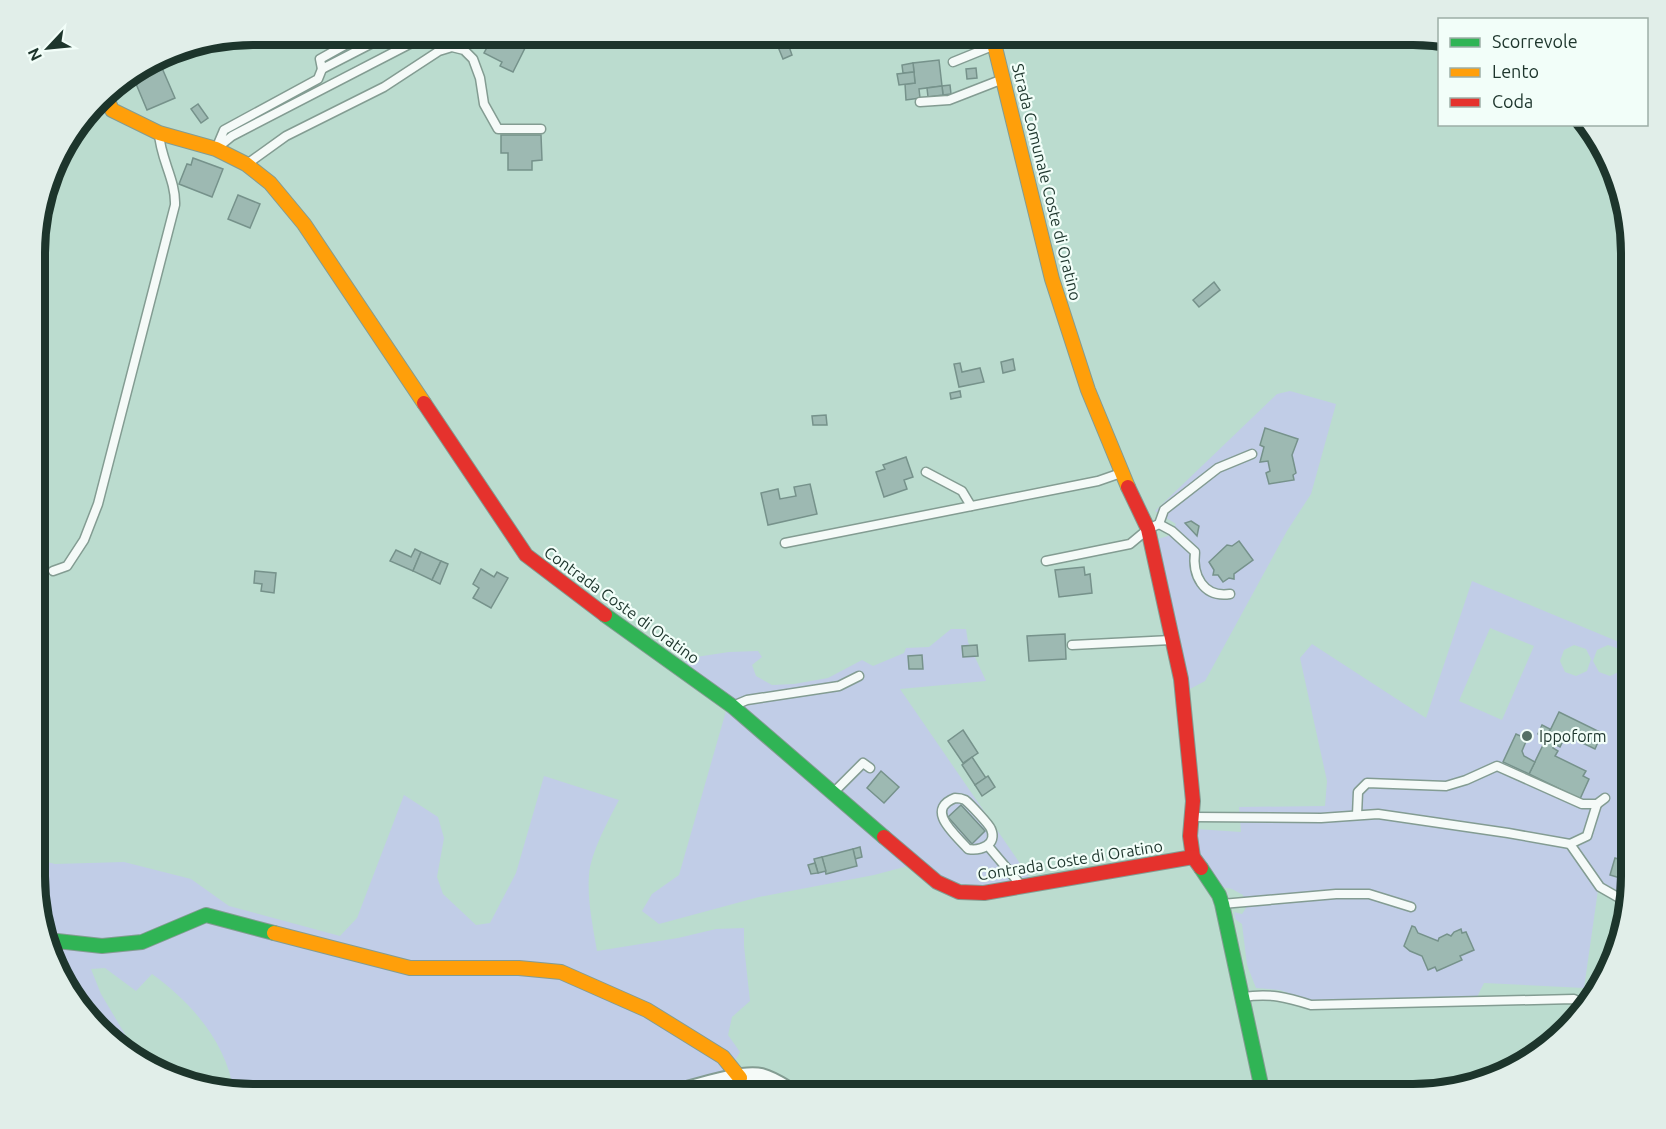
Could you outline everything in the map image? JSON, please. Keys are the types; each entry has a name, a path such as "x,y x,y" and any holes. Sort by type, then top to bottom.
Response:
{"street":[{"name":"Strada Comunale Coste di Oratino","path":"995,45 1052,279 1088,390 1121,473 1153,527 1181,679 1193,801 1190,836 1193,857"},
{"name":"Contrada Coste di Oratino","path":"109,104 112,110 159,133 216,149 246,164 270,183 304,224 526,555 732,706 937,882 959,892 984,893 1193,857"},
{"path":"1193,857 1219,895 1222,904 1261,1084"},
{"path":"55,941 102,946 142,942 206,915 410,968 519,968 561,972 647,1010 723,1057 740,1078"},
{"path":"715,1084 740,1078 759,1077 776,1084"}],"lane":[{"path":"216,149 224,130 318,79 321,69 320,59 344,45"},
{"path":"321,69 367,45"},
{"path":"216,149 232,136 406,45"},
{"path":"953,62 985,45"},
{"path":"246,164 286,136 384,87 439,51 452,47 464,50 473,59 480,78 484,104 498,129 541,129"},
{"path":"920,102 949,100 1004,79"},
{"path":"53,571 67,566 84,540 98,504 175,205 175,194 159,146 159,133"},
{"path":"1046,561 1130,544 1153,527 1164,510 1218,468 1252,454"},
{"path":"926,471 962,491 971,506"},
{"path":"785,543 1098,481 1121,473"},
{"path":"1153,527 1172,531 1195,552 1193,564 1198,580 1204,588 1221,596 1230,594"},
{"path":"1072,645 1172,640"},
{"path":"732,706 747,700 839,686 859,676"},
{"path":"833,793 863,763 870,768"},
{"path":"1357,815 1358,792 1367,783 1446,786 1497,766 1582,804 1597,804"},
{"path":"956,798 964,799 991,829 992,838 988,846 979,850 968,849 943,821 941,813 948,801 956,798"},
{"path":"1192,816 1321,818 1378,814 1570,844 1587,836 1597,804 1605,798"},
{"path":"1570,844 1600,887 1620,898"},
{"path":"988,846 1022,887"},
{"path":"1222,904 1369,894 1411,907"},
{"path":"1243,997 1262,994 1278,995 1311,1005 1574,999 1578,1001"}],"shaded area":[{"path":"1290,391 1336,404 1311,494 1287,531 1205,681 1190,689 1158,539 1168,536 1176,524 1155,511 1277,394"},
{"path":"1472,581 1621,643 1621,653 1619,649 1608,645 1597,650 1593,661 1599,672 1610,676 1621,671 1621,890 1620,896 1598,890 1584,988 1484,983 1477,997 1458,1002 1313,1002 1280,990 1256,988 1247,965 1242,924 1235,919 1234,912 1242,914 1246,908 1243,895 1222,887 1201,862 1196,829 1241,832 1239,807 1325,806 1327,781 1300,658 1312,644 1426,718","holes":["1490,628 1534,646 1502,720 1459,701","1574,645 1586,649 1591,659 1587,671 1576,676 1565,672 1560,661 1564,650"]},
{"path":"951,629 966,629 968,642 986,681 900,689 1030,878 983,891 908,866 874,875 759,897 659,924 642,911 652,894 679,875 726,711 683,659 729,652 758,651 762,657 752,665 756,676 772,685 794,684 828,678 862,660 873,666 904,653 906,648 929,647"},
{"path":"544,776 619,800 596,847 590,866 590,904 597,951 678,938 716,929 744,928 750,1001 732,1017 728,1035 740,1052 726,1076 695,1084 232,1082 224,1057 216,1041 194,1011 152,974 136,991 105,968 91,969 101,994 131,1044 97,1013 80,992 56,943 47,903 45,861 55,864 124,862 191,879 229,906 340,936 357,918 404,795 438,817 444,838 437,877 443,894 476,925 490,923 516,873"}],"building":[{"path":"488,45 526,45 513,72 500,66 502,62 484,53"},
{"path":"777,45 788,45 792,55 783,59"},
{"path":"939,60 942,86 919,89 920,98 906,100 905,84 915,83 913,63"},
{"path":"913,63 914,72 903,73 902,65"},
{"path":"162,68 175,98 147,110 135,82"},
{"path":"976,68 977,78 967,79 966,69"},
{"path":"914,72 915,83 899,85 897,74"},
{"path":"950,85 951,94 943,95 942,86"},
{"path":"942,86 943,95 928,97 927,88"},
{"path":"198,104 208,118 201,123 191,109"},
{"path":"501,135 541,135 542,160 532,161 532,170 508,170 508,153 501,153"},
{"path":"193,158 223,169 212,197 179,184 187,164 191,165"},
{"path":"238,195 260,204 250,228 228,219"},
{"path":"1214,282 1220,290 1199,307 1193,300"},
{"path":"1013,359 1015,370 1003,373 1001,362"},
{"path":"960,363 962,372 980,368 984,382 959,387 954,364"},
{"path":"960,391 961,397 951,399 950,393"},
{"path":"826,415 827,425 813,425 812,416"},
{"path":"1265,428 1298,439 1292,455 1296,473 1293,475 1294,480 1269,484 1266,473 1270,471 1268,461 1260,462 1264,447 1260,445"},
{"path":"906,457 913,477 904,480 907,489 884,497 876,472 885,469 883,465"},
{"path":"810,484 817,514 768,525 761,493 778,489 780,499 796,496 794,487"},
{"path":"1191,521 1199,526 1197,536 1185,523"},
{"path":"1239,541 1253,560 1234,574 1234,579 1229,578 1223,582 1218,575 1213,575 1214,570 1209,562 1227,545 1232,546"},
{"path":"415,549 421,552 413,571 390,561 396,550 411,557"},
{"path":"421,552 441,561 432,580 413,571"},
{"path":"441,561 448,564 440,584 432,580"},
{"path":"1084,567 1085,575 1090,574 1092,593 1059,597 1055,570"},
{"path":"481,569 494,577 497,572 508,578 491,608 473,598 479,588 473,584"},
{"path":"255,571 276,573 274,593 261,591 262,584 254,583"},
{"path":"1065,634 1066,659 1029,661 1027,636"},
{"path":"977,645 978,656 963,657 962,646"},
{"path":"922,655 923,669 909,669 908,656"},
{"path":"1559,712 1602,733 1595,749 1566,735 1560,747 1555,744 1553,748 1558,751 1555,756 1586,771 1583,776 1589,779 1580,799 1529,774"},
{"path":"1542,725 1550,729 1546,738 1538,734"},
{"path":"963,730 978,753 963,763 948,741"},
{"path":"1516,734 1527,739 1522,751 1524,756 1535,762 1529,774 1503,762"},
{"path":"972,757 986,778 975,785 962,765"},
{"path":"881,771 899,787 884,803 867,788"},
{"path":"988,776 995,787 982,796 975,785"},
{"path":"961,805 985,831 972,844 948,817"},
{"path":"860,847 862,857 855,859 853,849"},
{"path":"853,849 857,866 826,874 822,857"},
{"path":"822,857 826,871 818,873 814,859"},
{"path":"1615,858 1621,860 1621,878 1610,875"},
{"path":"815,863 818,873 811,874 808,865"},
{"path":"1412,926 1418,933 1438,941 1439,938 1447,934 1451,936 1461,929 1462,933 1466,932 1474,950 1460,956 1462,960 1437,971 1435,967 1428,970 1422,956 1404,946"}],"traffic: fast":[{"path":"605,615 732,706 884,837"},
{"path":"1201,868 1219,895 1222,904 1261,1084"},
{"path":"55,941 102,946 142,942 206,915 274,933"}],"traffic: slow":[{"path":"994,45 1052,279 1088,390 1128,487"},
{"path":"109,104 112,110 159,133 216,149 246,164 270,183 304,224 424,403"},
{"path":"274,933 410,968 519,968 561,972 647,1010 723,1057 740,1078"}],"traffic: jam":[{"path":"424,403 526,555 605,615"},
{"path":"1128,487 1148,529 1181,679 1193,801 1190,836 1193,857 1201,868"},
{"path":"884,837 937,882 959,892 984,893 1193,857"}],"place":[{"name":"Ippoform","path":"1527,736"}]}
